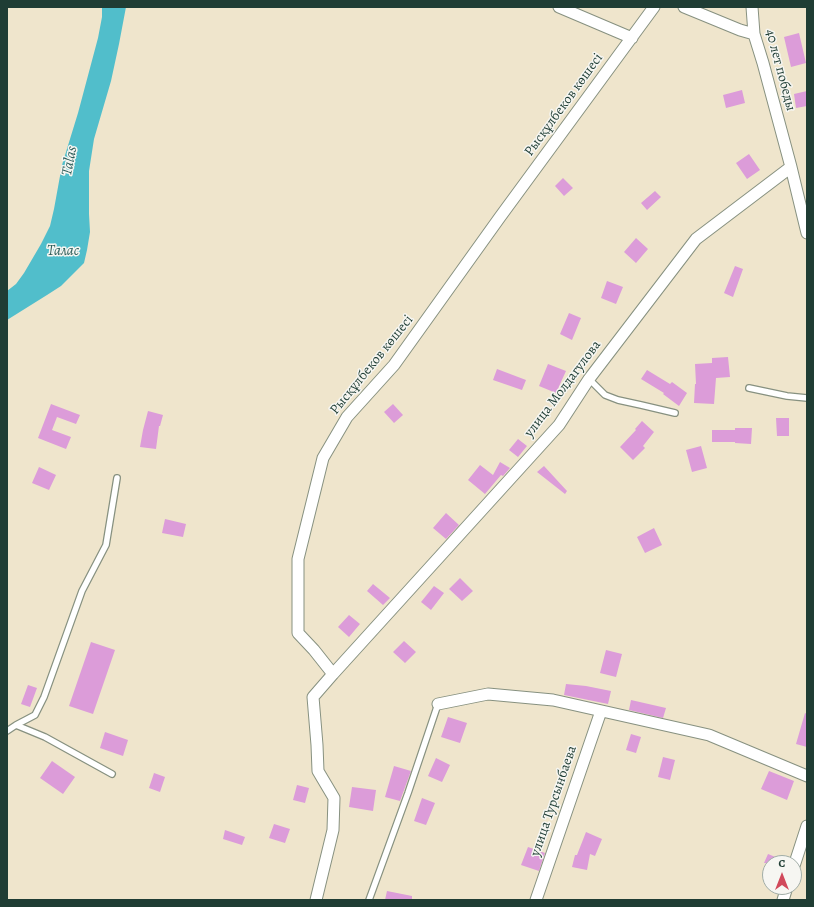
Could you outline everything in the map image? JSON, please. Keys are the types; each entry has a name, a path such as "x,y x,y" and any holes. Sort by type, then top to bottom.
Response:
{"street":[{"path":"559,7 632,38"},
{"name":"Рысқұлбеков көшесі","path":"333,674 298,633 298,559 323,458 347,417 394,365 500,217 654,7"},
{"path":"684,7 727,25 754,34"},
{"name":"40 лет победы","path":"752,7 754,34 791,167 807,233"},
{"name":"улица Молдагулова","path":"333,674 558,425 589,379 696,239 791,167"},
{"path":"316,900 333,830 334,798 318,771 313,697 333,674"},
{"path":"438,704 488,694 553,700 709,735 807,776"},
{"name":"улица Турсынбаева","path":"536,900 601,711"},
{"path":"798,855 807,826"}],"lane":[{"path":"589,379 605,395 618,400 675,413"},
{"path":"749,388 787,396 807,398"},
{"path":"7,731 35,715 44,697 82,591 106,545 117,478"},
{"path":"369,900 408,793 438,704"},
{"path":"16,725 45,737 112,774"}],"water":[{"name":"Талас","path":"102,7 126,7 111,81 94,139 89,171 90,232 84,263 61,286 7,320 7,291 16,284 24,273 50,226 62,165 78,113 98,38 102,17"}],"building":[{"path":"799,33 806,63 791,67 784,37"},
{"path":"742,90 745,103 726,108 723,95"},
{"path":"807,91 807,106 796,108 794,94"},
{"path":"749,154 760,170 747,179 736,163"},
{"path":"563,178 573,188 564,196 555,186"},
{"path":"655,191 661,197 647,210 641,203"},
{"path":"636,238 648,249 636,263 624,252"},
{"path":"735,266 743,269 733,297 724,293"},
{"path":"607,281 623,287 616,304 601,298"},
{"path":"569,313 581,318 572,340 560,334"},
{"path":"728,357 730,377 716,378 714,404 694,403 696,384 695,364 712,363 712,358"},
{"path":"548,364 566,371 556,393 539,386"},
{"path":"497,369 526,380 522,390 493,380"},
{"path":"647,370 670,384 672,382 687,393 679,406 663,394 664,393 641,379"},
{"path":"51,404 80,415 76,424 57,417 52,430 71,437 66,449 38,438"},
{"path":"393,404 403,415 394,423 384,412"},
{"path":"148,411 163,415 159,426 156,449 140,447"},
{"path":"776,418 789,418 789,436 777,436"},
{"path":"642,421 654,432 643,446 645,448 633,460 620,447 636,430 635,429"},
{"path":"735,428 752,428 751,444 712,442 712,430 735,430"},
{"path":"518,439 527,446 518,457 509,450"},
{"path":"701,446 707,468 692,472 686,450"},
{"path":"500,462 510,468 503,476 501,475 485,494 468,480 480,465 493,475"},
{"path":"544,466 567,491 565,494 537,472"},
{"path":"39,467 56,475 49,490 32,483"},
{"path":"446,513 459,525 446,539 433,528"},
{"path":"165,519 186,524 183,537 162,533"},
{"path":"654,528 662,545 645,553 637,537"},
{"path":"460,578 473,591 462,601 449,589"},
{"path":"373,584 390,598 383,605 367,591"},
{"path":"434,586 444,593 431,610 421,602"},
{"path":"349,615 360,624 349,637 338,627"},
{"path":"404,641 416,652 405,663 393,652"},
{"path":"91,642 115,650 93,714 69,706"},
{"path":"606,650 622,654 616,677 600,673"},
{"path":"566,684 611,691 608,704 564,695"},
{"path":"28,685 37,688 30,707 21,704"},
{"path":"631,700 666,708 663,718 629,710"},
{"path":"805,713 807,714 807,747 796,744"},
{"path":"448,717 467,723 460,743 441,737"},
{"path":"105,732 128,740 123,756 100,748"},
{"path":"631,734 641,737 636,753 626,750"},
{"path":"663,757 675,760 670,780 658,777"},
{"path":"436,758 450,765 442,782 428,776"},
{"path":"52,761 75,777 63,794 40,778"},
{"path":"394,766 411,771 400,801 385,797"},
{"path":"769,771 794,781 787,800 761,789"},
{"path":"154,773 165,777 160,792 149,788"},
{"path":"297,785 309,788 305,803 293,800"},
{"path":"352,787 376,790 373,811 349,807"},
{"path":"422,798 435,803 426,825 414,821"},
{"path":"274,824 290,829 285,843 269,838"},
{"path":"225,830 245,837 242,845 223,839"},
{"path":"586,832 602,839 595,856 590,854 587,870 572,867 575,855 577,855"},
{"path":"528,847 545,853 539,871 521,865"},
{"path":"387,891 412,896 412,900 385,900"}],"water label":[{"name":"Talas","path":"70,161"}]}
